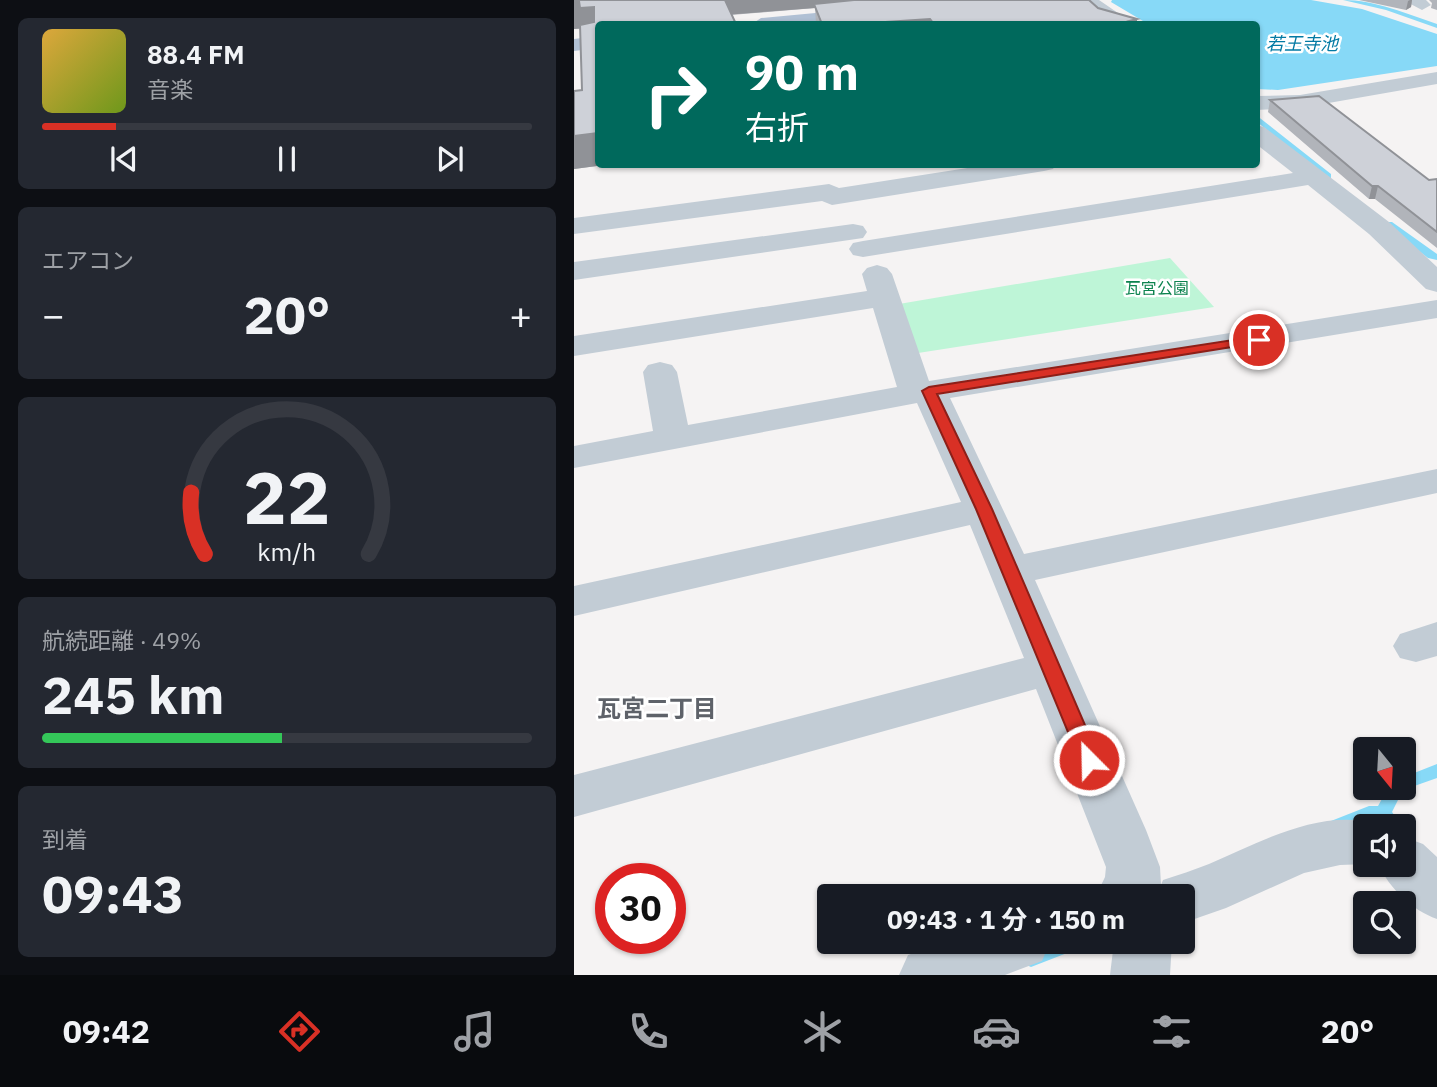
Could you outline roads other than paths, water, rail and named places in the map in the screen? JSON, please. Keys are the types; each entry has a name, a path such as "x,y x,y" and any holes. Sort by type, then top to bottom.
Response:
{"main road":[{"path":"790,21 886,11"},
{"path":"574,45 595,42"}],"street":[{"path":"1087,0 1120,21"},
{"path":"1260,103 1301,103 1364,88 1437,78"},
{"path":"1260,134 1430,270"},
{"path":"813,168 858,240 886,297 923,392 984,509 1140,884"},
{"path":"574,226 830,195 1016,168"},
{"path":"574,271 858,240 1313,177"},
{"path":"574,346 886,297"},
{"path":"574,457 923,392 1437,309"},
{"path":"660,372 673,440"},
{"path":"1011,571 1223,514 1427,476"},
{"path":"574,601 984,509"},
{"path":"574,796 1050,668"},
{"path":"1195,893 1207,891 1299,850 1330,841 1353,842"},
{"path":"1416,873 1437,894"},
{"path":"929,975 988,954"},
{"path":"1140,975 1142,954"}],"water":[{"name":"若王寺池","path":"1311,0 1362,9 1437,34 1437,66 1278,90 1260,89 1260,21 1143,21 1111,2"}],"waterway":[{"path":"1346,0 1388,9 1437,26"},
{"path":"1260,120 1328,176"},
{"path":"1389,224 1431,256 1437,257"},
{"path":"1416,779 1437,771"},
{"path":"1383,813 1390,800"},
{"path":"1337,826 1369,813 1383,813"},
{"path":"1031,958 1042,954"}],"district":[{"name":"瓦宮二丁目","path":"657,708"}],"park label":[{"name":"瓦宮公園","path":"1157,288"}]}
